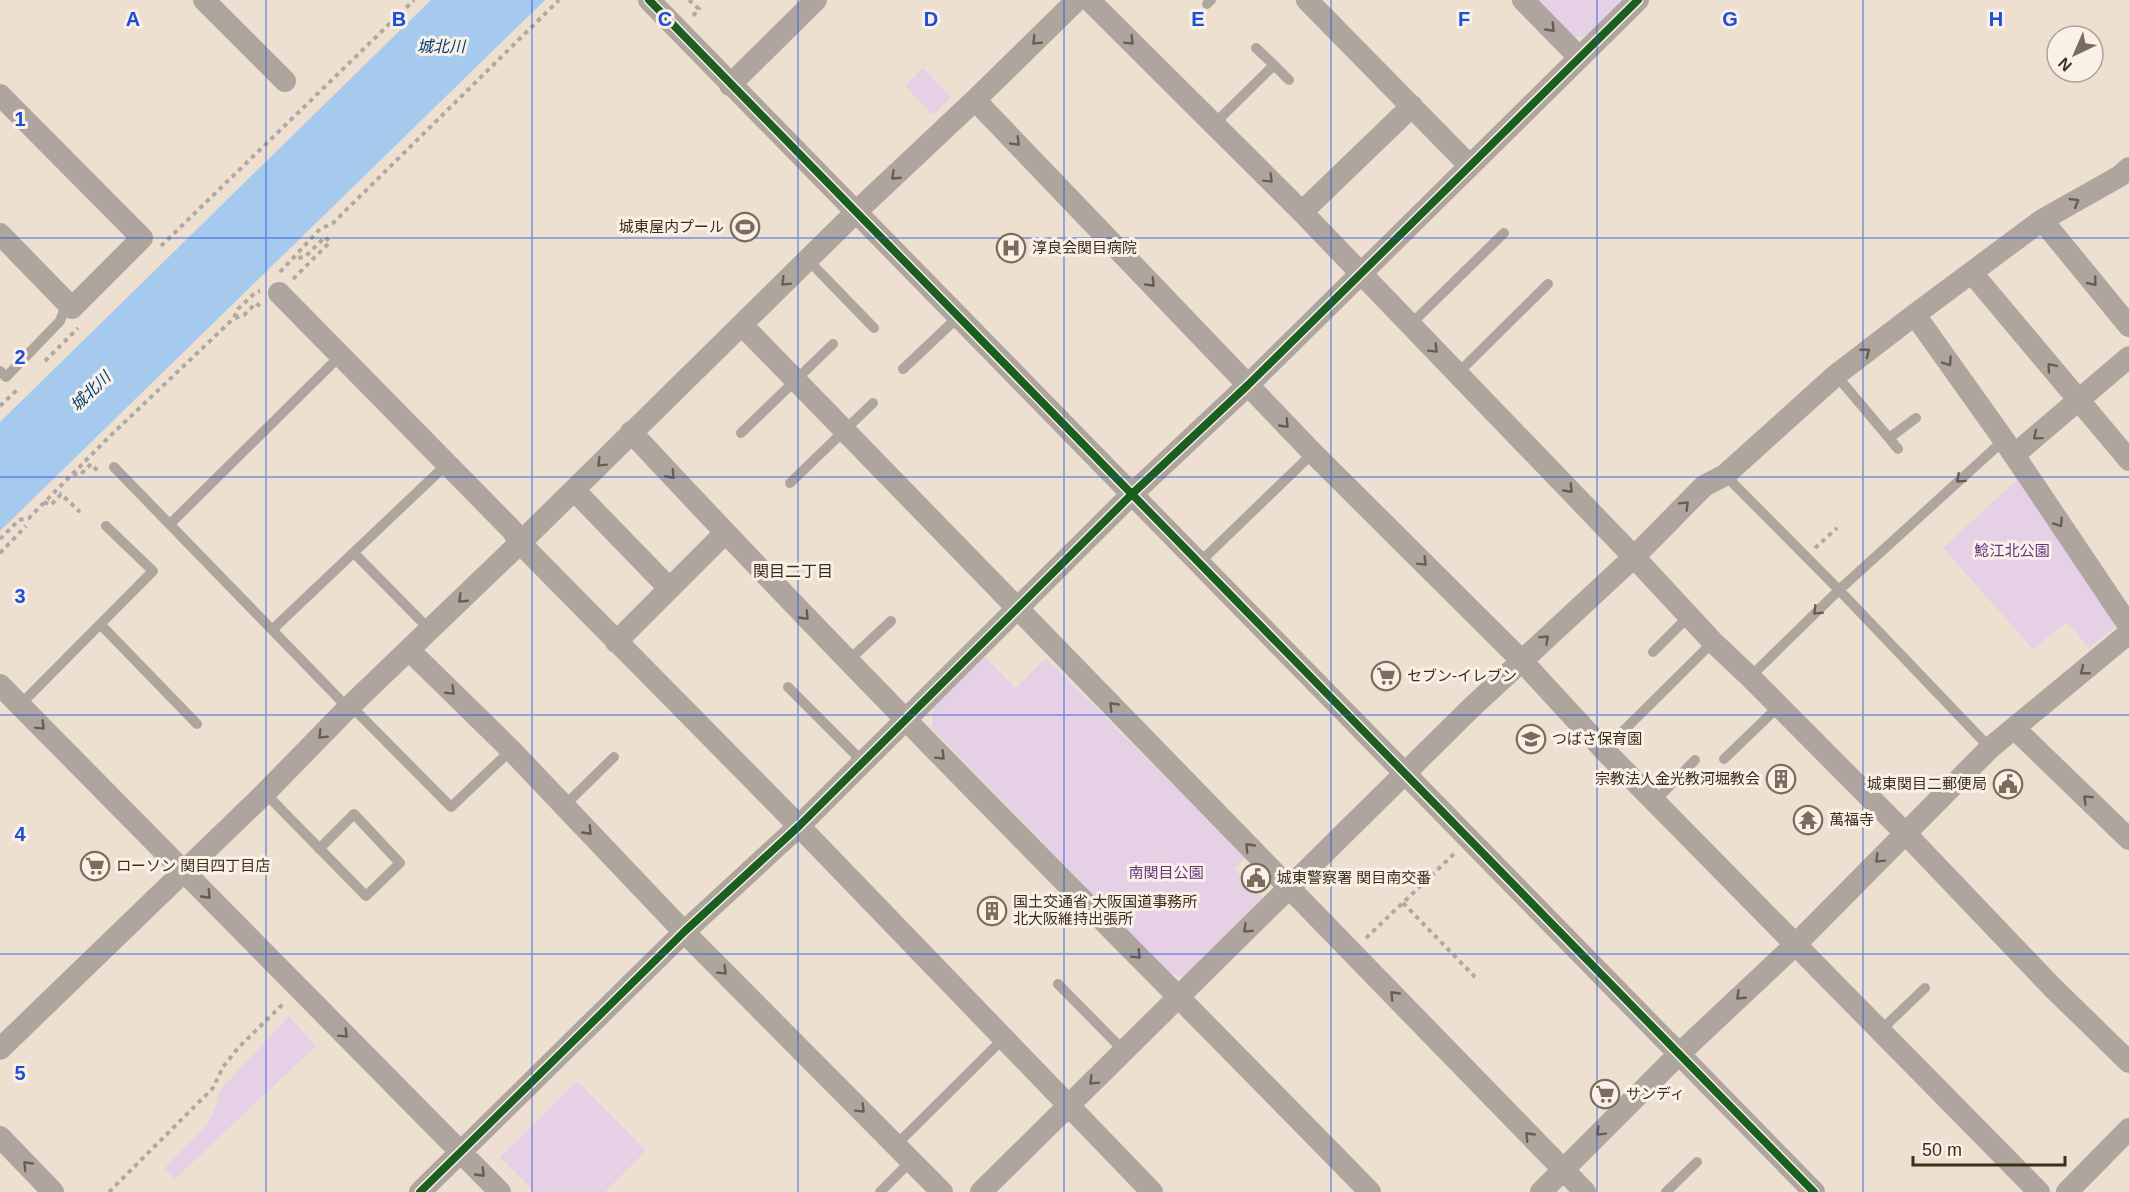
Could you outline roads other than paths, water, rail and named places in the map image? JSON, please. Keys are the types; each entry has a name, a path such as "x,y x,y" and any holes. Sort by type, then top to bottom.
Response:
{"street":[{"path":"204,0 285,81"},
{"path":"649,0 1814,1192"},
{"path":"730,85 816,0"},
{"path":"0,1049 265,793 857,211 1077,0"},
{"path":"1089,0 1302,212 1713,642 1905,833 2053,988 2129,1062"},
{"path":"1307,0 1470,166"},
{"path":"1523,0 1579,57"},
{"path":"420,1192 684,932 799,826 1132,494 1248,385 1638,0"},
{"path":"0,95 142,238 72,308 0,234"},
{"path":"975,100 1313,453 1522,660 1604,750 2039,1192"},
{"path":"1302,212 1412,106"},
{"path":"981,1192 1472,708 1634,557 1704,486 1725,475 1836,375 2043,220 2126,176"},
{"path":"2043,220 2129,326"},
{"path":"1972,273 2129,460"},
{"path":"279,293 512,530 520,543 799,826 1152,1192"},
{"path":"1915,315 2129,626"},
{"path":"742,325 1584,1192"},
{"path":"2008,448 2079,400 2129,357"},
{"path":"631,432 848,661 1370,1192"},
{"path":"574,490 669,588"},
{"path":"616,642 725,533"},
{"path":"1541,1192 1678,1054 1795,945 1990,748 2129,633"},
{"path":"410,651 511,750 684,932 942,1192"},
{"path":"0,685 500,1192"},
{"path":"2014,728 2129,839"},
{"path":"2067,1192 2129,1129"},
{"path":"0,1137 53,1192"}],"lane":[{"path":"1256,48 1289,80"},
{"path":"1214,125 1274,65"},
{"path":"1410,325 1504,233"},
{"path":"808,260 874,328"},
{"path":"1458,373 1548,284"},
{"path":"0,371 6,377 60,321 67,302"},
{"path":"903,369 958,317"},
{"path":"741,434 832,344"},
{"path":"170,524 340,356"},
{"path":"1836,375 1898,449"},
{"path":"790,483 873,404"},
{"path":"1889,438 1916,418"},
{"path":"1750,677 1839,590 2008,448"},
{"path":"1199,563 1313,453"},
{"path":"273,629 447,464"},
{"path":"114,467 451,807 511,750"},
{"path":"1725,475 1990,748"},
{"path":"20,705 153,571 106,526"},
{"path":"354,553 430,630"},
{"path":"1653,652 1689,616"},
{"path":"848,661 891,621"},
{"path":"101,625 197,724"},
{"path":"1604,750 1713,642"},
{"path":"788,687 863,762"},
{"path":"1724,759 1779,706"},
{"path":"564,806 614,757"},
{"path":"1655,801 1695,760"},
{"path":"265,793 319,849 366,896 400,863 354,814 319,849"},
{"path":"1058,984 1124,1051"},
{"path":"1880,1031 1925,988"},
{"path":"880,1192 904,1153 1004,1038"},
{"path":"1666,1192 1697,1162"}],"water":[{"name":"城北川","path":"431,0 545,0 0,531 0,422"}],"place":[{"name":"城東屋内プール","path":"745,227"},
{"name":"淳良会関目病院","path":"1011,248"},
{"name":"セブン-イレブン","path":"1386,676"},
{"name":"つばさ保育園","path":"1531,739"},
{"name":"宗教法人金光教河堀教会","path":"1781,779"},
{"name":"城東関目二郵便局","path":"2008,784"},
{"name":"萬福寺","path":"1808,820"},
{"name":"ローソン 関目四丁目店","path":"95,866"},
{"name":"城東警察署 関目南交番","path":"1256,878"},
{"name":"国土交通省 大阪国道事務所 北大阪維持出張所","path":"992,911"},
{"name":"サンディ","path":"1605,1094"}],"district":[{"name":"関目二丁目","path":"793,571"}],"park label":[{"name":"鯰江北公園","path":"2012,551"},
{"name":"南関目公園","path":"1166,873"}]}
